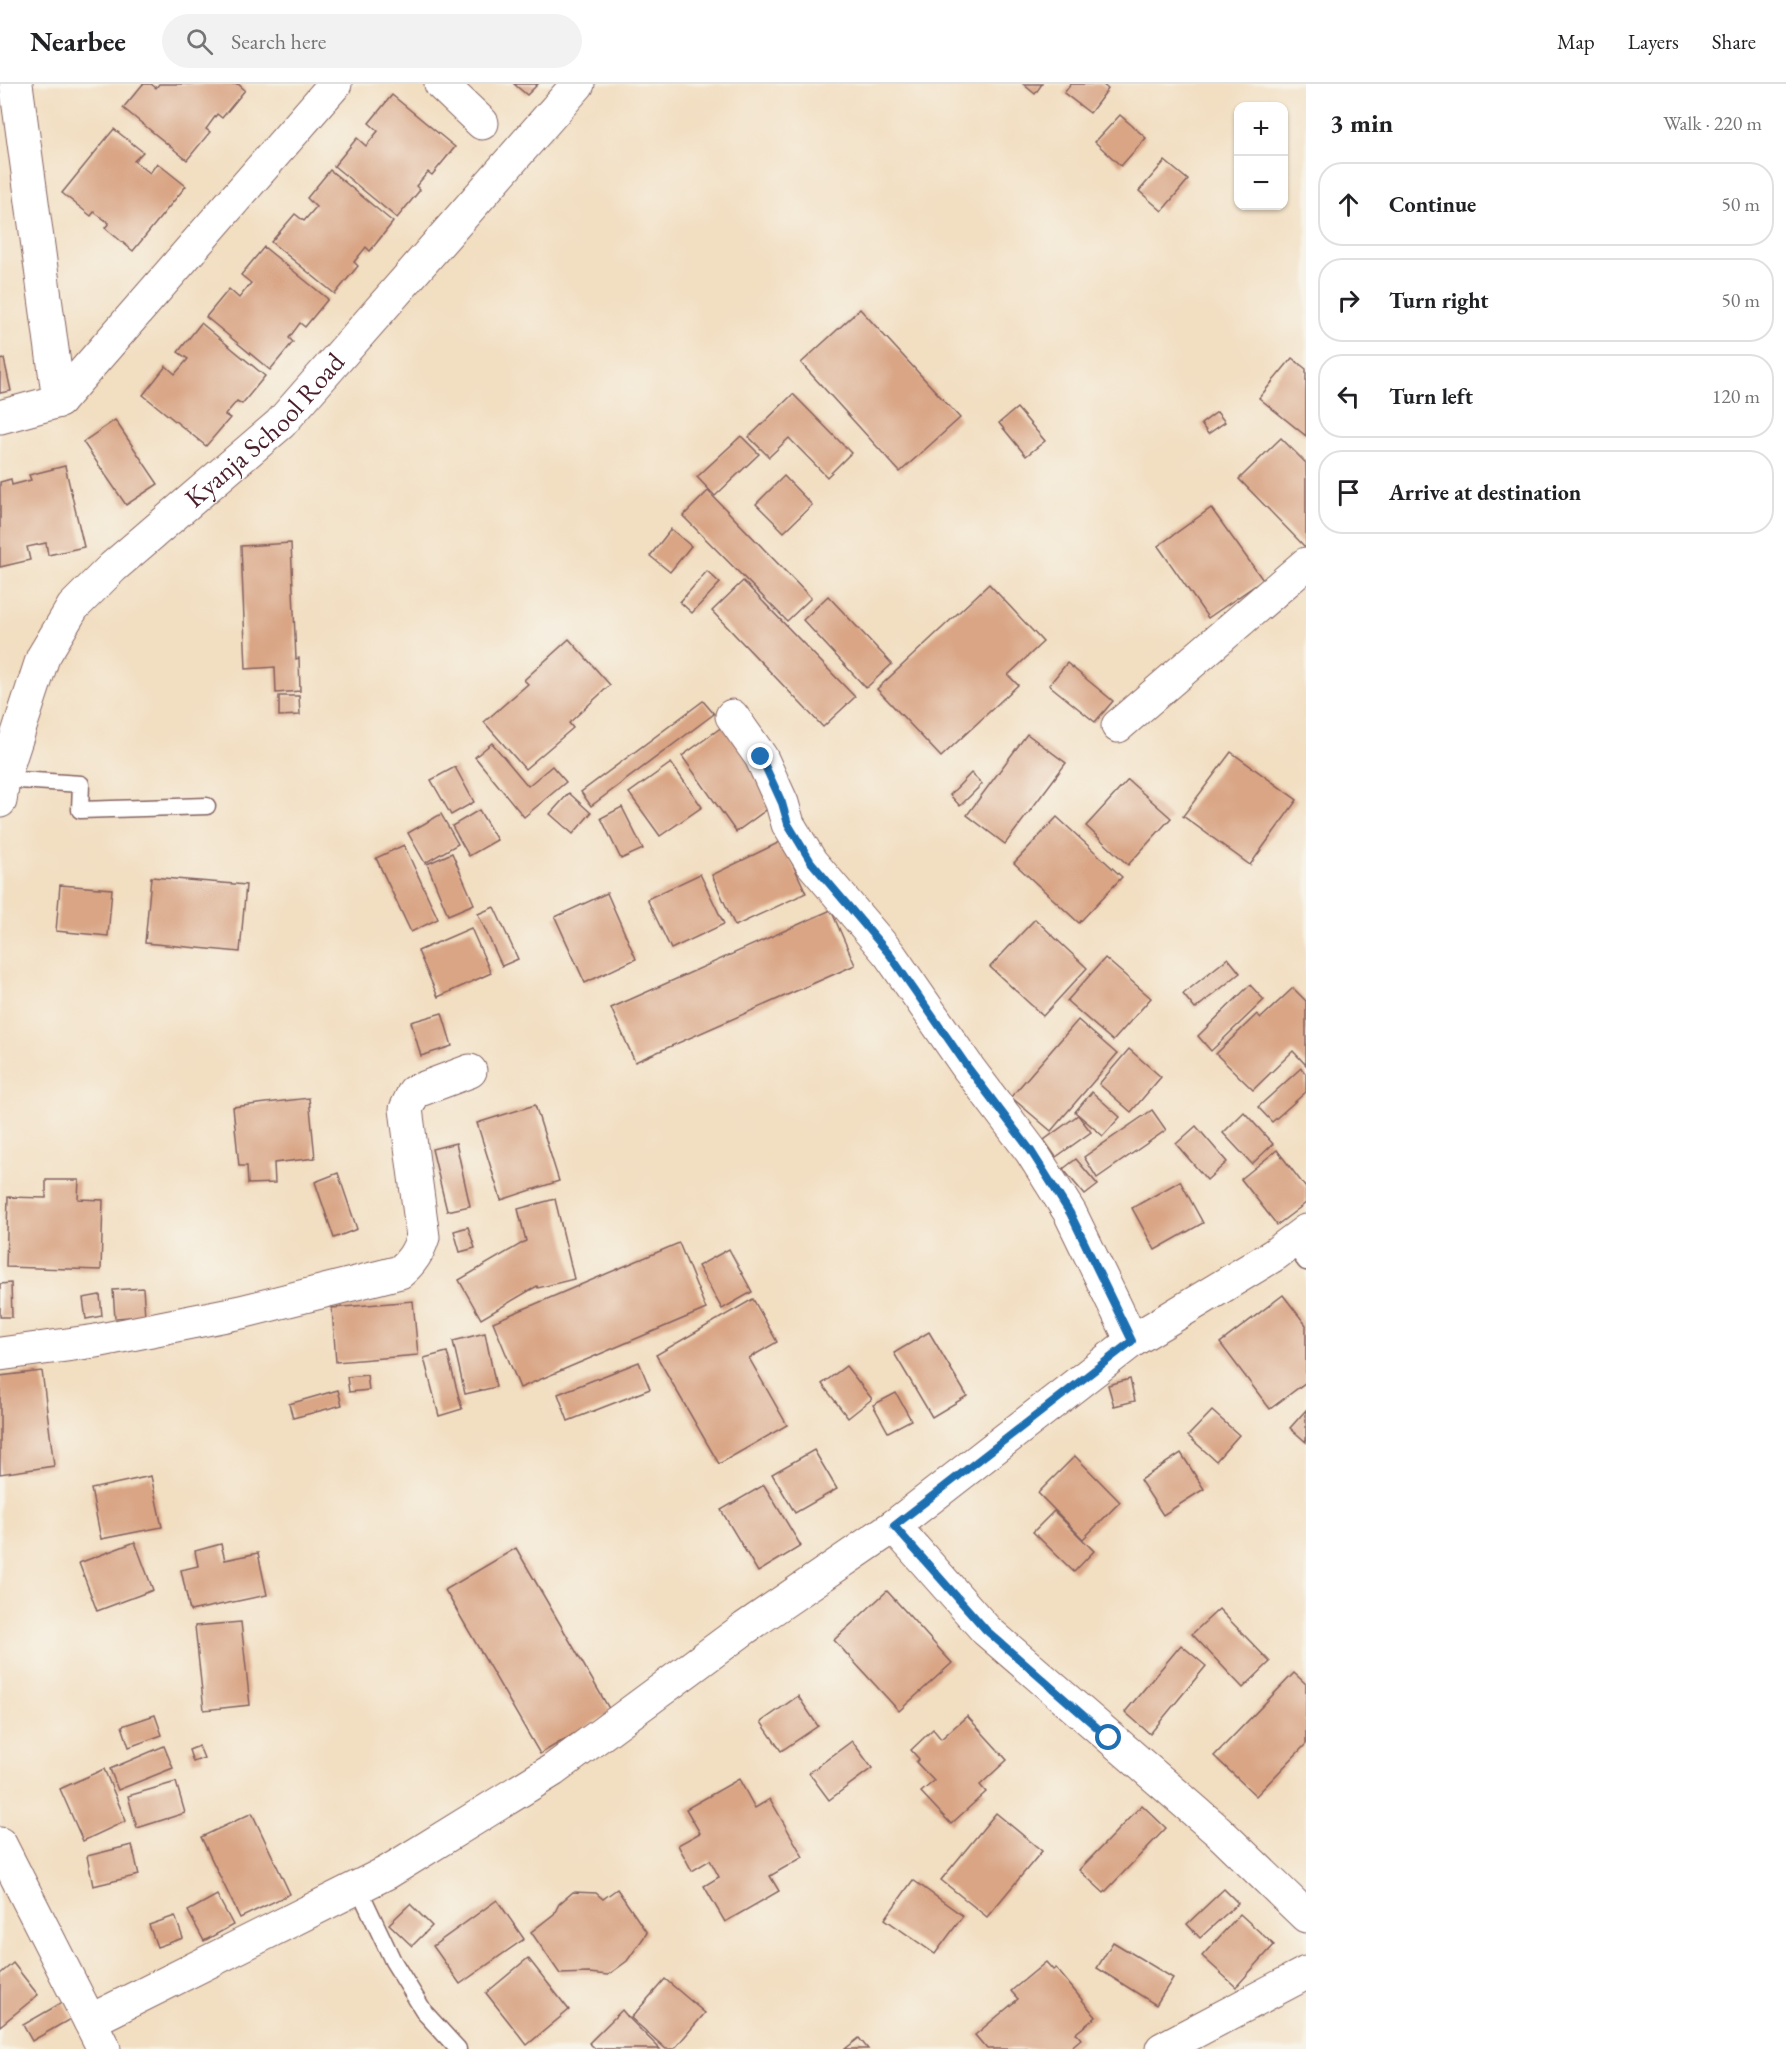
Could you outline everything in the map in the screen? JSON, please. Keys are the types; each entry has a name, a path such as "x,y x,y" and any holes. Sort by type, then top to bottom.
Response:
{"street":[{"path":"16,84 59,401"},
{"path":"0,417 59,401 335,84"},
{"path":"441,84 482,123"},
{"name":"Kyanja School Road","path":"2,790 43,657 73,607 113,567 280,424 578,84"},
{"path":"1118,726 1306,564"},
{"path":"732,716 761,757 782,803 788,824 811,862 890,955 969,1069 1031,1151 1070,1213 1132,1341"},
{"path":"0,1354 30,1352 130,1335 298,1298 400,1272 411,1263 423,1237 406,1109 414,1092 470,1071"},
{"path":"0,1844 97,2035 388,1872 553,1770 736,1635 894,1526 1132,1341 1274,1255 1301,1245"},
{"path":"894,1526 986,1630 1218,1831 1306,1916"},
{"path":"1162,2049 1306,1973"}],"lane":[{"path":"2,790 81,784 80,810 207,806"},
{"path":"358,1887 393,1961 425,2013 458,2049"}],"building":[{"path":"143,84 151,84 156,88 159,84 238,84 245,90 222,118 217,114 206,129 210,132 187,160 123,108"},
{"path":"514,84 538,84 527,95"},
{"path":"1023,84 1042,84 1035,94"},
{"path":"1071,84 1102,84 1108,89 1090,113 1064,93"},
{"path":"392,95 455,147 432,175 428,172 416,186 420,190 397,218 334,166 357,138 366,146 378,131 369,123"},
{"path":"1120,115 1146,138 1121,166 1095,142"},
{"path":"114,129 143,152 134,161 150,173 157,163 186,186 133,251 105,228 109,223 94,212 91,216 62,193"},
{"path":"1165,161 1188,180 1162,211 1139,191"},
{"path":"330,170 393,222 370,251 366,247 354,262 358,266 335,294 271,242 295,214 304,221 316,207 307,198"},
{"path":"264,247 328,299 305,327 300,323 289,338 293,342 270,370 206,317 229,289 239,298 251,283 241,275"},
{"path":"860,309 960,418 900,472 801,363"},
{"path":"201,323 265,376 242,404 237,401 225,415 230,418 206,446 143,395 166,366 175,374 188,359 178,352"},
{"path":"1292,358 1306,369 1306,436 1259,398"},
{"path":"4,359 11,391 0,393 0,360"},
{"path":"793,394 851,453 827,477 789,438 769,457 749,437"},
{"path":"1017,408 1045,441 1026,456 999,423"},
{"path":"1217,412 1225,422 1208,434 1201,424"},
{"path":"115,420 158,484 126,505 83,442"},
{"path":"741,436 759,454 715,496 697,477"},
{"path":"1281,438 1306,463 1306,548 1239,479"},
{"path":"65,466 84,547 48,555 46,543 27,547 30,560 0,567 0,482 11,479 12,485 31,480 29,475"},
{"path":"784,476 812,505 784,532 756,504"},
{"path":"708,491 811,598 787,621 683,516"},
{"path":"1211,508 1263,580 1208,618 1158,546"},
{"path":"671,529 691,546 670,572 650,556"},
{"path":"291,543 296,659 299,658 300,691 276,693 275,667 246,669 241,546"},
{"path":"707,571 720,583 692,613 680,602"},
{"path":"743,581 855,697 823,727 712,611"},
{"path":"989,584 1043,642 1008,675 1018,685 941,757 877,689"},
{"path":"828,596 892,664 866,688 803,620"},
{"path":"569,639 610,685 569,723 573,728 525,769 484,722 528,684 524,680"},
{"path":"1067,663 1113,701 1095,722 1049,685"},
{"path":"279,696 299,696 300,715 279,716"},
{"path":"703,701 714,714 591,806 581,792"},
{"path":"726,724 780,800 736,832 682,756"},
{"path":"1027,734 1066,763 1005,844 967,815"},
{"path":"492,743 528,786 552,766 566,782 524,817 475,757"},
{"path":"1231,752 1297,800 1250,865 1183,816"},
{"path":"671,763 702,807 660,836 629,793"},
{"path":"455,767 474,802 451,815 431,780"},
{"path":"971,773 982,784 960,806 950,795"},
{"path":"1128,780 1171,818 1128,865 1086,826"},
{"path":"569,793 591,813 573,834 550,814"},
{"path":"622,807 643,849 621,859 601,818"},
{"path":"479,810 497,840 469,856 452,826"},
{"path":"441,814 458,844 425,863 408,833"},
{"path":"1057,817 1122,877 1079,923 1014,863"},
{"path":"782,841 806,893 735,926 712,875"},
{"path":"404,845 438,919 411,932 376,858"},
{"path":"452,853 474,904 448,915 427,864"},
{"path":"700,874 724,924 671,949 647,899"},
{"path":"151,877 246,885 240,952 145,943"},
{"path":"60,885 112,889 108,936 56,931"},
{"path":"607,893 636,959 585,983 555,917"},
{"path":"494,907 518,959 502,966 478,914"},
{"path":"831,910 855,965 635,1062 611,1008"},
{"path":"1035,919 1087,968 1043,1016 990,967"},
{"path":"471,928 491,973 438,997 418,951"},
{"path":"1105,958 1151,998 1113,1041 1067,1001"},
{"path":"1228,958 1240,973 1195,1009 1183,994"},
{"path":"1250,985 1264,1000 1211,1051 1198,1036"},
{"path":"1293,988 1306,1001 1306,1065 1293,1051 1253,1090 1216,1054 1257,1014 1261,1018"},
{"path":"442,1013 452,1046 421,1056 411,1022"},
{"path":"1078,1020 1117,1054 1051,1131 1011,1097"},
{"path":"1129,1049 1161,1077 1131,1112 1099,1084"},
{"path":"1301,1068 1306,1074 1306,1092 1272,1122 1258,1107"},
{"path":"1092,1092 1120,1117 1103,1136 1075,1112"},
{"path":"309,1098 315,1158 274,1163 275,1183 248,1184 247,1166 239,1166 233,1107"},
{"path":"535,1105 559,1181 501,1200 477,1123"},
{"path":"1152,1110 1166,1130 1097,1178 1084,1157"},
{"path":"1244,1112 1273,1144 1252,1164 1223,1133"},
{"path":"1078,1115 1091,1132 1056,1157 1044,1140"},
{"path":"1196,1126 1227,1162 1207,1180 1176,1144"},
{"path":"456,1143 470,1206 447,1211 432,1149"},
{"path":"1277,1150 1306,1188 1306,1203 1277,1225 1241,1179"},
{"path":"1076,1159 1098,1185 1085,1195 1063,1169"},
{"path":"338,1173 357,1229 334,1238 315,1182"},
{"path":"46,1180 79,1180 78,1199 103,1200 101,1270 6,1267 8,1197 46,1198"},
{"path":"1180,1181 1203,1223 1155,1250 1132,1208"},
{"path":"555,1199 574,1279 538,1288 537,1286 481,1319 459,1280 526,1241 518,1209"},
{"path":"468,1227 475,1248 460,1252 454,1231"},
{"path":"679,1243 706,1309 520,1388 493,1322"},
{"path":"729,1249 752,1292 722,1309 698,1266"},
{"path":"11,1283 12,1317 0,1317 0,1284"},
{"path":"143,1288 145,1316 115,1318 113,1290"},
{"path":"100,1295 102,1316 86,1319 83,1298"},
{"path":"1283,1295 1306,1325 1306,1382 1270,1409 1220,1343"},
{"path":"753,1299 777,1342 749,1358 787,1425 719,1464 656,1355"},
{"path":"413,1301 418,1355 336,1362 332,1308"},
{"path":"929,1332 967,1396 932,1417 894,1353"},
{"path":"485,1333 496,1387 465,1394 453,1341"},
{"path":"447,1352 462,1409 439,1416 424,1358"},
{"path":"639,1362 650,1389 568,1421 558,1394"},
{"path":"846,1366 872,1399 848,1418 822,1384"},
{"path":"42,1371 54,1466 0,1474 0,1376"},
{"path":"367,1375 369,1390 349,1392 347,1377"},
{"path":"1130,1379 1135,1401 1114,1406 1108,1385"},
{"path":"338,1390 342,1405 293,1418 289,1404"},
{"path":"896,1393 911,1420 888,1432 873,1405"},
{"path":"1306,1410 1306,1442 1290,1428"},
{"path":"1212,1411 1239,1435 1216,1461 1188,1436"},
{"path":"814,1450 837,1489 795,1513 772,1474"},
{"path":"1181,1453 1204,1489 1163,1515 1140,1480"},
{"path":"1075,1456 1120,1502 1083,1539 1038,1493"},
{"path":"151,1476 162,1527 101,1539 91,1489"},
{"path":"764,1485 801,1546 758,1572 721,1510"},
{"path":"1054,1511 1094,1551 1074,1572 1033,1532"},
{"path":"135,1542 153,1590 97,1611 79,1563"},
{"path":"221,1544 225,1560 258,1553 267,1595 190,1611 181,1570 198,1566 195,1551"},
{"path":"516,1548 611,1712 540,1754 445,1590"},
{"path":"887,1591 952,1663 899,1711 834,1640"},
{"path":"1219,1609 1270,1662 1243,1688 1192,1634"},
{"path":"241,1622 250,1705 204,1710 195,1626"},
{"path":"1181,1645 1206,1666 1150,1734 1125,1712"},
{"path":"1294,1673 1306,1684 1306,1744 1256,1796 1214,1756"},
{"path":"798,1696 818,1726 781,1751 761,1722"},
{"path":"155,1715 162,1735 129,1747 122,1726"},
{"path":"967,1716 1007,1760 980,1785 986,1792 951,1824 921,1792 934,1781 916,1762 919,1759 911,1750 933,1729 941,1739"},
{"path":"852,1741 872,1768 829,1800 809,1773"},
{"path":"164,1746 173,1768 118,1790 110,1769"},
{"path":"199,1746 204,1758 193,1762 189,1750"},
{"path":"104,1769 126,1821 83,1841 60,1789"},
{"path":"739,1779 755,1808 770,1799 803,1857 770,1876 779,1891 725,1922 704,1886 719,1877 710,1860 692,1871 678,1845 700,1833 686,1809"},
{"path":"176,1782 185,1813 137,1828 128,1796"},
{"path":"1142,1805 1166,1828 1104,1893 1079,1870"},
{"path":"252,1813 290,1894 240,1918 201,1837"},
{"path":"996,1813 1042,1851 987,1917 941,1880"},
{"path":"132,1845 139,1875 93,1886 87,1856"},
{"path":"913,1880 963,1916 935,1954 885,1919"},
{"path":"617,1889 647,1933 627,1961 608,1975 560,1974 531,1932 554,1914 559,1904 573,1892 596,1893 603,1899"},
{"path":"1224,1889 1238,1903 1200,1938 1187,1924"},
{"path":"217,1895 233,1925 204,1941 188,1911"},
{"path":"497,1900 524,1939 460,1984 433,1946"},
{"path":"410,1904 432,1926 412,1946 389,1924"},
{"path":"1240,1914 1274,1945 1236,1987 1202,1956"},
{"path":"175,1916 183,1938 157,1947 149,1925"},
{"path":"1113,1942 1173,1978 1156,2005 1097,1968"},
{"path":"528,1958 569,2010 527,2045 486,1993"},
{"path":"1046,1962 1053,1970 1056,1968 1096,2017 1076,2033 1081,2039 1069,2049 987,2049 975,2035 1018,1999 1011,1991"},
{"path":"13,1963 38,1995 0,2026 0,1974"},
{"path":"665,1979 705,2013 674,2049 666,2049 631,2018"},
{"path":"63,2002 72,2018 32,2041 23,2025"},
{"path":"622,2010 660,2049 596,2049 589,2043"},
{"path":"859,2038 868,2049 845,2049"}],"route":[{"path":"761,757 782,803 788,824 811,862 890,955 969,1069 1031,1151 1070,1213 1132,1341 894,1526 986,1630 1109,1738"}]}
